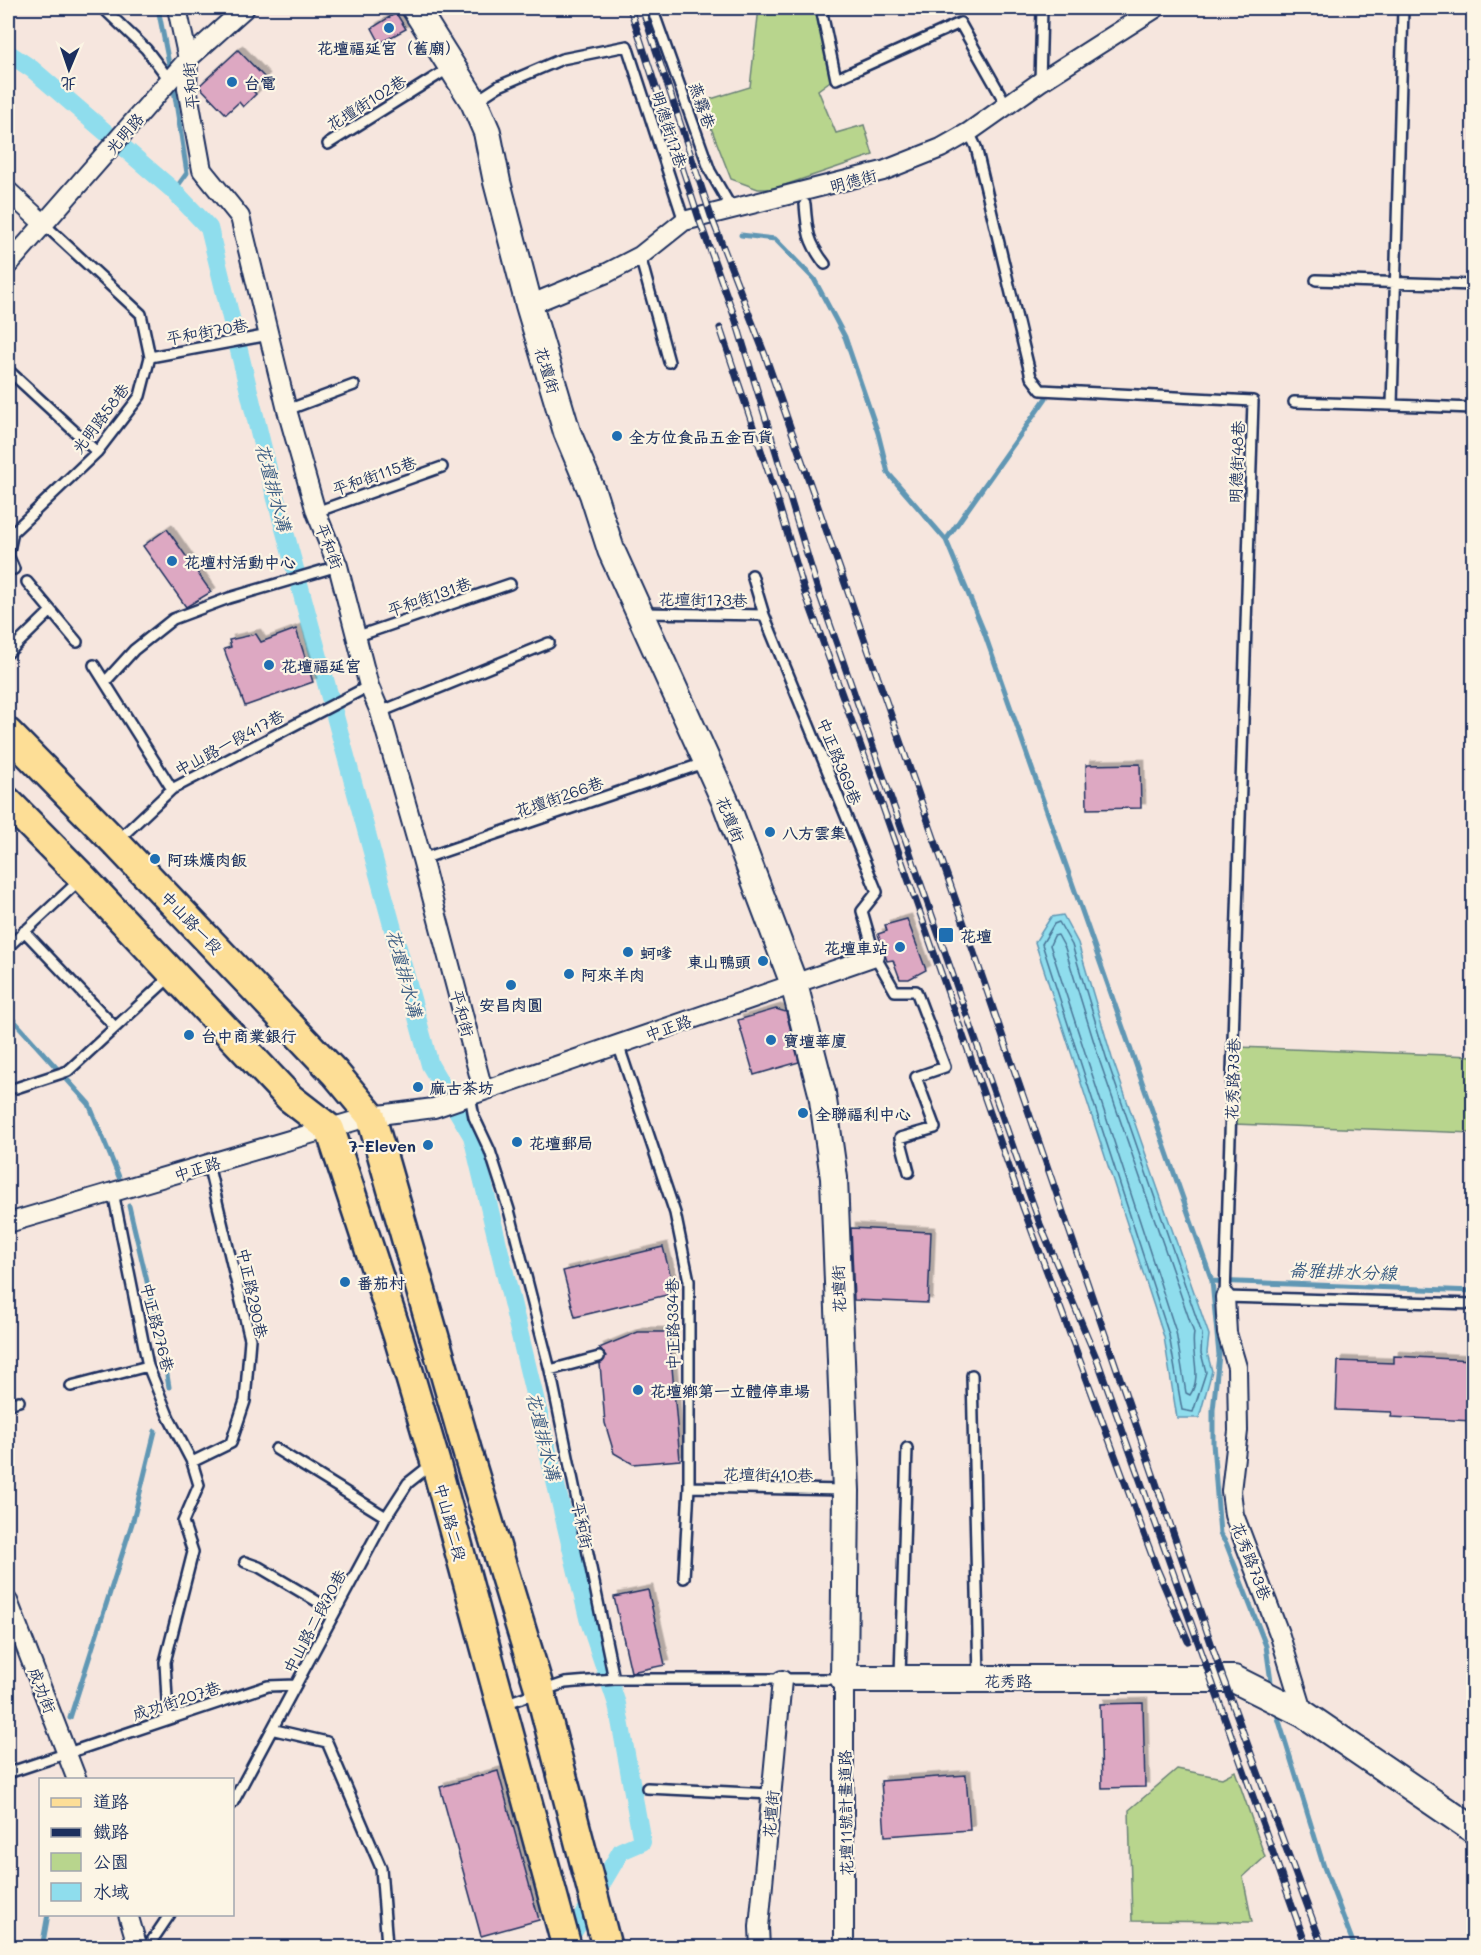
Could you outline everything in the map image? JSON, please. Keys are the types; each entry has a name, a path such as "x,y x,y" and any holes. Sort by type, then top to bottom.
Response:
{"main road":[{"name":"中山路一段","path":"8,733 335,1073 372,1116"},
{"path":"8,802 83,878 290,1098 330,1129"},
{"path":"372,1116 467,1451 540,1691 604,1937"},
{"name":"中山路二段","path":"330,1129 398,1336 435,1461 567,1947"}],"street":[{"name":"平和街","path":"177,8 188,59 187,88 202,170 240,217 287,410 316,512 338,566 358,636 369,686 380,712 422,858 472,1094"},
{"name":"光明路","path":"8,265 188,59 245,8"},
{"name":"明德街","path":"529,305 608,273 640,256 684,221 884,171 922,157 969,132 1040,82 1156,8"},
{"name":"花壇街","path":"418,9 474,102 492,149 497,182 529,305 567,432 593,494 611,550 642,614 724,801 794,984 822,1094 834,1178 846,1491 844,1679"},
{"path":"8,191 45,224"},
{"name":"中正路","path":"113,1192 372,1116 434,1107 875,956"},
{"path":"8,1222 113,1192"},
{"name":"花秀路73巷","path":"1225,1297 1227,1333 1237,1367 1238,1431 1231,1491 1234,1515 1280,1636 1304,1714"},
{"name":"成功街","path":"8,1600 77,1778"},
{"name":"花秀路","path":"844,1679 1234,1679 1304,1714 1473,1830"},
{"name":"花壇11號計畫道路","path":"844,1679 844,1947"},
{"name":"花壇街","path":"760,1947 759,1928 782,1680"},
{"path":"129,1916 138,1947"}],"lane":[{"path":"103,8 146,50 169,81 187,88"},
{"name":"燕霧巷","path":"652,8 710,171 732,209"},
{"path":"821,8 836,79 960,23 1007,106"},
{"path":"1040,82 1042,8"},
{"path":"1392,405 1403,8"},
{"name":"明德街17巷","path":"474,102 499,86 562,59 593,55 627,46 684,221"},
{"name":"花壇街102巷","path":"328,144 451,67"},
{"name":"明德街48巷","path":"969,132 976,147 1031,377 1041,390 1253,401 1236,932"},
{"path":"805,204 807,234 813,249 825,264"},
{"name":"光明路58巷","path":"14,569 8,555 13,532 97,452 140,396 150,357 141,315 45,224"},
{"path":"640,256 669,362"},
{"path":"1316,280 1473,285"},
{"name":"平和街70巷","path":"150,357 269,335"},
{"path":"8,370 97,452"},
{"path":"287,410 354,385"},
{"path":"1294,402 1473,408"},
{"name":"平和街115巷","path":"316,512 442,467"},
{"path":"105,681 134,650 173,619 229,598 338,566"},
{"name":"中正路369巷","path":"752,575 764,615 877,892 862,911 875,956"},
{"path":"27,582 77,642"},
{"name":"平和街131巷","path":"358,636 510,584"},
{"path":"8,653 51,611"},
{"name":"花壇街173巷","path":"642,614 764,615"},
{"path":"380,712 549,642"},
{"path":"94,665 172,789"},
{"name":"中山路一段417巷","path":"115,842 172,789 369,686"},
{"name":"花壇街266巷","path":"422,858 707,762"},
{"path":"8,947 83,878"},
{"path":"24,931 115,1027"},
{"name":"花秀路73巷","path":"1225,1297 1236,932"},
{"path":"875,956 895,991 916,991 945,1067 916,1077 935,1128 900,1138 909,1172"},
{"path":"16,1088 68,1071 174,974"},
{"name":"中正路334巷","path":"618,1044 675,1213 689,1281 689,1487 684,1578"},
{"name":"平和街","path":"472,1094 474,1117 490,1151 509,1210 550,1370 614,1679"},
{"name":"中正路290巷","path":"192,1462 231,1443 245,1401 250,1339 208,1164"},
{"name":"中正路276巷","path":"113,1192 148,1366 168,1418 192,1462"},
{"path":"1225,1297 1473,1304"},
{"path":"550,1370 599,1358"},
{"path":"71,1386 148,1366"},
{"path":"972,1375 979,1679"},
{"path":"8,1404 19,1401"},
{"path":"900,1679 908,1448"},
{"path":"276,1449 386,1516"},
{"name":"中山路二段70巷","path":"234,1801 275,1730 296,1685 386,1516 408,1483 435,1461"},
{"path":"168,1718 165,1662 193,1552 183,1522 199,1485 192,1462"},
{"name":"花壇街410巷","path":"689,1487 846,1491"},
{"path":"245,1562 259,1567 335,1612"},
{"name":"花秀路","path":"501,1705 565,1683 614,1679 844,1679"},
{"name":"成功街207巷","path":"8,1773 268,1686 296,1685"},
{"path":"275,1730 327,1742 381,1868 387,1945"},
{"path":"647,1788 772,1794"},
{"path":"147,1947 169,1916"}],"green space":[{"path":"759,8 822,8 833,79 818,90 836,133 864,125 873,155 773,189 758,189 731,179 701,102 750,87"},
{"path":"1237,1047 1473,1056 1473,1133 1234,1124"},
{"path":"1177,1769 1222,1778 1235,1771 1265,1857 1243,1877 1252,1922 1132,1921 1129,1810"}],"water":[{"path":"1063,915 1078,943 1112,1058 1209,1335 1207,1353 1212,1371 1199,1418 1177,1418 1164,1337 1035,942 1051,917"}],"building":[{"name":"花壇福延宮（舊廟）","path":"396,13 406,29 380,43 372,28"},
{"name":"台電","path":"238,50 265,78 252,90 256,94 243,107 239,102 226,114 199,86"},
{"name":"花壇村活動中心","path":"167,529 211,592 186,607 143,546"},
{"name":"花壇福延宮","path":"296,629 313,682 245,706 224,649 231,647 229,640 256,634 261,642"},
{"path":"1140,764 1141,808 1087,809 1086,765"},
{"name":"花壇車站","path":"907,919 926,970 909,979 900,979 893,960 887,961 878,934 887,931 885,925"},
{"name":"寶壇華廈","path":"776,1009 786,1012 799,1062 754,1075 738,1020"},
{"path":"851,1228 931,1232 928,1303 854,1300"},
{"path":"663,1247 675,1293 575,1317 563,1271"},
{"name":"花壇鄉第一立體停車場","path":"638,1332 669,1332 680,1460 633,1464 614,1453 605,1423 600,1364 606,1356 599,1348"},
{"path":"1394,1356 1473,1360 1473,1421 1391,1417 1392,1412 1336,1410 1338,1361 1394,1363"},
{"path":"648,1590 665,1665 631,1672 614,1597"},
{"path":"1143,1703 1145,1787 1102,1788 1100,1704"},
{"path":"498,1771 539,1920 481,1936 440,1787"},
{"path":"966,1775 970,1830 885,1836 881,1781"}],"waterway":[{"path":"158,8 171,74"},
{"name":"花壇排水溝","path":"8,53 32,69 174,191 209,228 270,477 430,1065 472,1136 588,1618 617,1704 642,1842 621,1851 564,1948"},
{"path":"173,83 187,173 174,191"},
{"path":"741,235 775,239 814,279 845,337 878,433 888,473 946,540"},
{"path":"1046,398 946,540 984,632 1212,1281 1219,1355 1213,1410 1213,1443 1220,1534 1226,1543 1266,1646 1272,1689"},
{"path":"8,1014 89,1104 119,1177"},
{"path":"129,1206 161,1340 169,1387"},
{"name":"崙雅排水分線","path":"1212,1281 1474,1291"},
{"path":"70,1718 134,1517 155,1431"},
{"path":"1275,1708 1324,1867 1355,1948"},
{"path":"42,1948 48,1916"}],"railway":[{"path":"630,8 699,219 736,321 818,590 1040,1224 1098,1362 1307,1948"},
{"path":"642,8 711,216 765,355 963,921 1223,1678 1323,1948"},
{"path":"720,328 776,495 804,590 1023,1207 1157,1569 1188,1641"}],"place":[{"name":"花壇福延宮（舊廟）","path":"389,28"},
{"name":"台電","path":"232,82"},
{"name":"全方位食品五金百貨","path":"617,436"},
{"name":"花壇村活動中心","path":"172,561"},
{"name":"花壇福延宮","path":"269,665"},
{"name":"八方雲集","path":"770,832"},
{"name":"阿珠爌肉飯","path":"155,859"},
{"name":"花壇","path":"946,935"},
{"name":"花壇車站","path":"900,947"},
{"name":"蚵嗲","path":"628,952"},
{"name":"東山鴨頭","path":"763,961"},
{"name":"阿來羊肉","path":"569,974"},
{"name":"安昌肉圓","path":"511,985"},
{"name":"台中商業銀行","path":"189,1035"},
{"name":"寶壇華廈","path":"771,1040"},
{"name":"麻古茶坊","path":"418,1087"},
{"name":"全聯福利中心","path":"803,1113"},
{"name":"花壇郵局","path":"517,1142"},
{"name":"7-Eleven","path":"428,1145"},
{"name":"番茄村","path":"345,1282"},
{"name":"花壇鄉第一立體停車場","path":"638,1390"}]}
